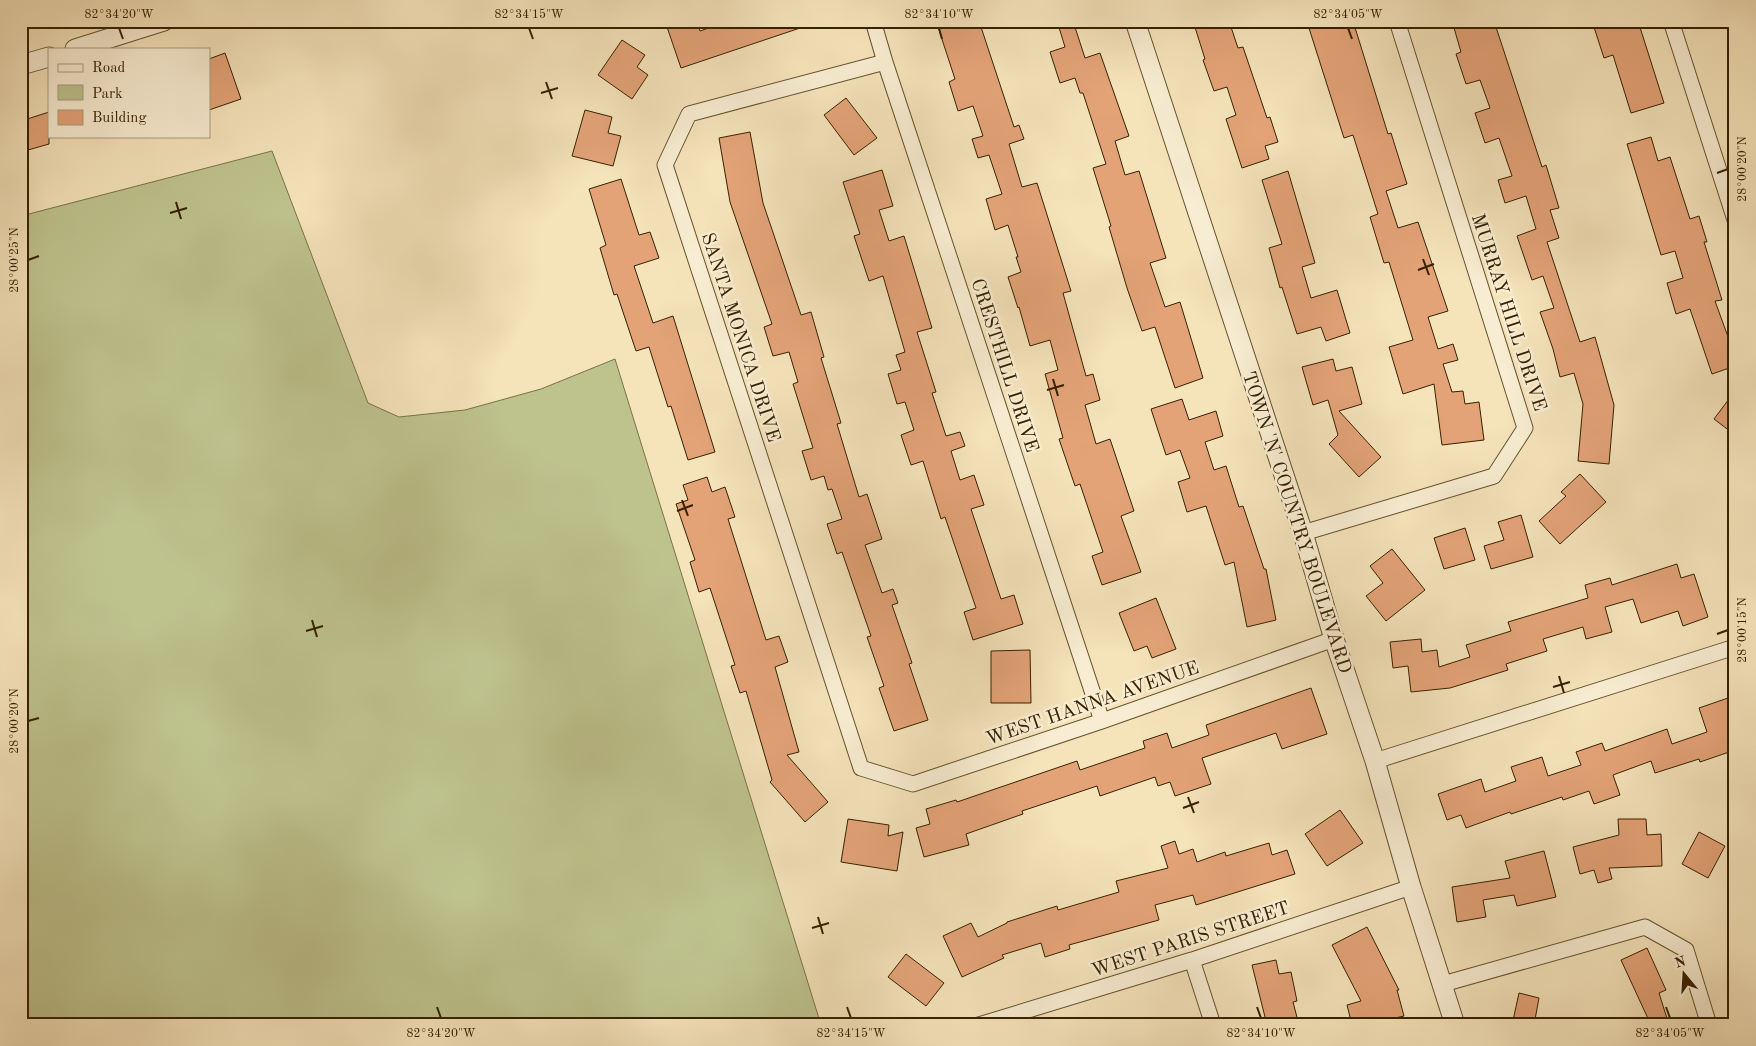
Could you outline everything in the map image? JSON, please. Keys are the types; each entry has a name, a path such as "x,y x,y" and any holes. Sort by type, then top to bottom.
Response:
{"street":[{"path":"78,48 164,21"},
{"name":"CRESTHILL DRIVE","path":"873,21 1102,721"},
{"name":"TOWN 'N' COUNTRY BOULEVARD","path":"1135,21 1303,532 1334,639 1375,761 1411,887 1455,1025"},
{"name":"MURRAY HILL DRIVE","path":"1303,532 1494,476 1526,428 1396,21"},
{"path":"1672,21 1735,220"},
{"path":"21,65 48,57"},
{"name":"SANTA MONICA DRIVE","path":"862,768 664,165 689,114 885,62"},
{"name":"WEST HANNA AVENUE","path":"862,768 913,784 1102,721 1334,639"},
{"path":"1375,761 1735,647"},
{"name":"WEST PARIS STREET","path":"979,1024 1192,960 1411,887"},
{"path":"1442,984 1645,927 1686,950 1709,1025"},
{"path":"1192,960 1213,1025"}],"green space":[{"path":"272,151 368,403 399,417 465,410 541,389 615,359 821,1025 21,1025 21,216"}],"building":[{"path":"683,21 697,21 700,31 728,21 811,21 812,24 681,68 667,27"},
{"path":"936,21 979,21 1014,127 1019,125 1024,139 1009,144 1022,187 1037,183 1071,291 1063,293 1086,376 1093,374 1100,400 1085,405 1096,444 1110,439 1134,511 1121,516 1141,572 1102,585 1092,556 1103,552 1080,484 1075,486 1059,439 1063,438 1045,374 1058,370 1050,340 1030,346 1008,277 1021,272 1016,257 1018,257 1008,225 995,230 986,199 1002,194 989,155 978,158 972,139 983,136 973,106 958,111 949,82 955,79"},
{"path":"1057,21 1073,21 1085,58 1100,53 1129,136 1115,141 1125,175 1139,171 1166,258 1150,263 1165,307 1180,302 1203,378 1175,388 1155,327 1142,331 1127,288 1109,227 1111,226 1093,168 1106,164 1083,93 1080,93 1075,78 1060,83 1050,52 1065,47"},
{"path":"1193,21 1229,21 1238,48 1243,47 1267,118 1270,117 1278,142 1265,146 1269,159 1242,168 1226,119 1236,115 1227,87 1214,91 1203,60 1205,59"},
{"path":"1322,21 1353,21 1388,134 1391,133 1407,184 1386,191 1398,228 1418,222 1448,311 1428,317 1438,349 1453,344 1458,360 1443,364 1452,392 1463,391 1465,404 1479,402 1484,440 1442,445 1434,384 1403,394 1389,347 1413,340 1389,262 1384,263 1370,217 1378,214 1353,135 1344,138 1308,25"},
{"path":"1452,21 1494,21 1542,167 1546,165 1559,208 1550,210 1559,238 1547,242 1580,342 1595,337 1614,405 1609,464 1578,461 1583,404 1574,373 1560,377 1553,349 1540,312 1554,308 1543,276 1532,280 1517,236 1536,229 1526,196 1505,203 1498,180 1512,176 1499,138 1485,143 1475,113 1490,108 1480,80 1466,84 1456,54 1461,52"},
{"path":"1592,21 1638,21 1664,103 1631,113 1613,55 1604,58"},
{"path":"622,40 645,55 637,67 648,75 632,99 598,75"},
{"path":"225,53 241,99 210,110 210,59"},
{"path":"846,98 877,138 854,155 824,115"},
{"path":"585,110 612,117 608,133 621,136 613,166 572,156"},
{"path":"48,112 49,144 21,152 21,121"},
{"path":"750,132 763,203 801,315 811,312 824,357 821,358 841,423 837,424 859,497 867,494 882,539 865,545 882,593 893,589 898,603 892,605 912,663 909,664 928,720 894,731 879,688 884,686 867,637 871,636 842,552 837,554 827,524 842,519 832,489 828,490 824,476 811,480 802,451 813,448 793,384 798,382 789,352 773,356 764,327 772,324 730,202 719,138"},
{"path":"1651,137 1658,161 1670,157 1690,219 1699,216 1707,242 1704,242 1722,300 1715,301 1735,356 1735,366 1712,374 1690,309 1676,314 1667,283 1683,278 1675,251 1661,255 1627,144"},
{"path":"882,170 893,206 879,210 889,241 904,236 932,328 917,332 936,392 932,393 946,436 960,432 965,446 951,451 960,480 974,475 984,505 971,509 1001,599 1014,595 1023,624 973,640 964,612 976,608 945,517 941,519 923,461 911,465 901,435 914,430 905,402 897,404 888,374 901,370 896,355 905,352 883,276 869,281 854,236 860,234 843,182"},
{"path":"1288,171 1315,263 1302,267 1311,298 1337,290 1350,333 1326,341 1321,327 1297,334 1282,287 1280,288 1269,248 1282,244 1262,180"},
{"path":"621,179 639,235 650,232 659,258 634,266 653,323 673,316 715,452 688,460 671,406 668,407 649,347 636,351 617,294 614,295 600,248 606,245 589,189"},
{"path":"1333,359 1336,371 1352,367 1362,404 1339,411 1381,457 1359,477 1329,444 1338,435 1328,400 1313,405 1302,367"},
{"path":"1735,391 1735,435 1714,419"},
{"path":"1182,399 1189,420 1216,411 1223,436 1205,442 1214,470 1226,466 1239,507 1243,506 1264,569 1266,569 1276,620 1247,627 1234,562 1225,565 1206,506 1187,512 1178,482 1190,478 1180,450 1166,455 1151,409"},
{"path":"1580,474 1606,502 1560,544 1539,521 1566,496 1561,492"},
{"path":"707,477 712,492 725,487 735,517 728,519 766,640 779,636 788,662 775,667 799,752 787,755 828,802 805,822 770,782 772,780 746,691 740,693 731,666 735,665 710,588 699,592 690,562 695,560 676,504 688,500 683,485"},
{"path":"1521,515 1533,557 1491,569 1484,546 1504,540 1498,522"},
{"path":"1465,528 1475,560 1444,569 1434,538"},
{"path":"1392,549 1425,590 1386,621 1366,596 1383,583 1370,566"},
{"path":"1677,564 1681,578 1694,574 1708,617 1683,626 1678,611 1641,623 1633,599 1605,607 1612,632 1586,639 1583,627 1543,639 1547,651 1506,664 1508,670 1450,688 1411,692 1408,666 1393,668 1390,642 1421,639 1422,652 1437,650 1439,667 1470,657 1466,645 1511,631 1508,622 1588,598 1585,585 1610,578 1612,585"},
{"path":"1156,598 1176,649 1152,658 1147,646 1134,651 1119,613"},
{"path":"1030,650 1031,703 991,703 991,651"},
{"path":"1311,688 1327,734 1282,749 1276,733 1202,758 1211,784 1175,796 1170,782 1158,786 1155,777 1100,796 1097,786 1022,811 1023,814 966,834 969,845 924,857 916,828 930,824 926,809 956,800 957,802 1077,761 1080,770 1145,748 1143,741 1167,733 1172,748 1209,735 1206,725"},
{"path":"1728,698 1735,717 1735,750 1700,762 1699,759 1655,773 1651,761 1613,775 1620,795 1594,804 1589,791 1563,800 1562,797 1511,814 1510,812 1466,828 1461,815 1447,820 1438,794 1481,779 1485,792 1516,781 1511,767 1542,757 1548,776 1581,765 1576,752 1602,743 1605,751 1667,729 1672,744 1707,732 1699,708"},
{"path":"1340,810 1363,843 1327,866 1305,834"},
{"path":"848,819 889,825 888,836 903,832 897,871 841,862"},
{"path":"1618,819 1646,819 1647,835 1661,834 1662,866 1609,868 1612,879 1598,883 1594,870 1580,874 1573,847 1619,835"},
{"path":"1699,832 1725,846 1708,878 1682,864"},
{"path":"1175,841 1179,854 1193,849 1197,862 1225,852 1226,856 1269,843 1272,855 1287,850 1295,874 1196,905 1193,895 1155,905 1159,920 1069,945 1070,949 1045,957 1041,943 1002,955 1004,958 962,977 943,936 971,923 978,937 1007,922 1057,906 1058,910 1119,892 1116,881 1168,868 1161,846"},
{"path":"1544,851 1556,897 1517,906 1514,895 1483,900 1486,917 1457,922 1452,887 1510,878 1505,861"},
{"path":"1367,927 1399,990 1397,990 1404,1016 1391,1019 1393,1025 1352,1025 1347,1005 1361,1001 1332,945"},
{"path":"1647,948 1666,990 1659,993 1669,1025 1651,1025 1621,960"},
{"path":"906,954 944,983 926,1006 888,977"},
{"path":"1276,960 1279,974 1291,972 1297,1001 1293,1002 1299,1025 1267,1025 1252,965"},
{"path":"1519,993 1539,998 1534,1025 1512,1025"}]}
